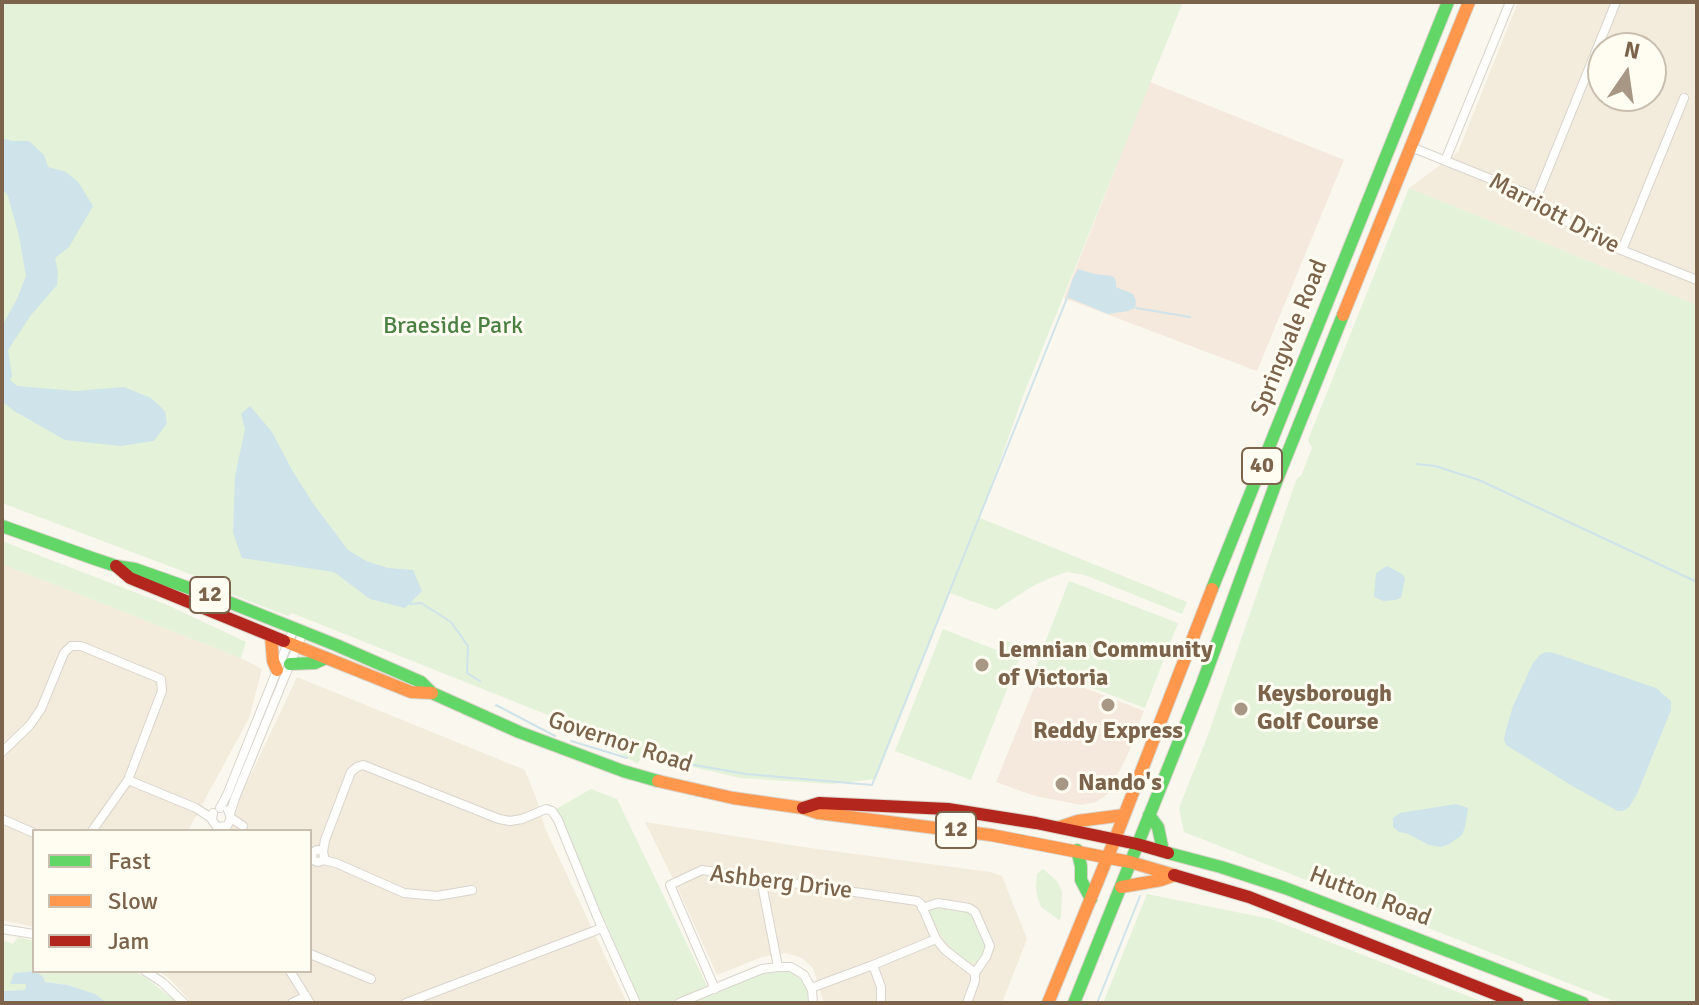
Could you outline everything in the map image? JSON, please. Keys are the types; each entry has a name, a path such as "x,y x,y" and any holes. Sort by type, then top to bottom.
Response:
{"main road":[{"name":"Springvale Road","path":"1048,1003 1448,2"},
{"name":"Springvale Road","path":"1074,1003 1202,684 1278,477 1469,2"},
{"name":"Governor Road","path":"2,526 116,566 160,577 298,630 421,682 432,693 519,732 623,771 674,786 818,813 976,833 1130,862"},
{"name":"Governor Road","path":"116,566 130,578 293,645 411,692 432,693"},
{"path":"271,636 277,670"},
{"path":"290,664 315,663 326,658"},
{"name":"Governor Road","path":"803,808 819,803 929,807 1060,827 1137,844"},
{"path":"1060,827 1078,821 1124,815"},
{"path":"1149,815 1158,827 1163,851"},
{"name":"Hutton Road","path":"1137,844 1325,902 1583,1003"},
{"path":"1077,850 1081,880 1091,899"},
{"name":"Hutton Road","path":"1130,862 1257,901 1518,1003"},
{"path":"1121,887 1175,875"}],"street":[{"path":"1445,161 1510,2"},
{"path":"1536,199 1616,2"},
{"path":"1622,250 1684,98"},
{"name":"Marriott Drive","path":"1411,147 1536,199 1586,235 1697,280"},
{"path":"227,823 290,664 298,630"},
{"path":"213,818 227,795 277,670 293,645"},
{"path":"2,752 30,725 41,709 64,653 71,646 81,646 161,679 162,691 128,780 93,829"},
{"path":"472,890 437,896 404,893 316,856 351,772 363,765 499,819 510,821 540,810 552,811 636,1003"},
{"path":"128,780 196,808 213,818 217,827 227,823 250,829"},
{"path":"213,818 226,809 227,823"},
{"path":"2,819 32,832"},
{"name":"Ashberg Drive","path":"715,989 670,885 702,870 914,900 922,908"},
{"path":"761,879 778,967"},
{"path":"967,1003 975,973 990,946 975,912 969,908 938,903 922,908 936,939 955,960 975,973"},
{"path":"406,1003 602,928"},
{"path":"2,929 32,934"},
{"path":"811,988 936,939"},
{"path":"312,955 371,979"},
{"path":"873,965 881,987 881,1003"},
{"path":"679,1003 762,969 778,967 791,967 804,975 811,988 813,1003"},
{"path":"148,973 184,1003"},
{"path":"291,973 308,999 292,1003"}],"shaded area":[{"path":"1518,2 1697,2 1697,305 1409,188 1458,152"},
{"path":"1150,82 1344,160 1257,371 1064,298"},
{"path":"2,138 29,141 44,155 48,167 66,172 78,182 93,206 69,247 55,258 57,285 31,315 8,350 10,380 17,386 76,391 124,387 151,398 165,411 167,423 154,441 121,446 65,440 2,401 2,326 26,276 19,236 8,196 2,188"},
{"path":"1078,269 1113,276 1116,287 1133,294 1135,308 1108,314 1067,297"},
{"path":"250,406 272,432 312,502 348,550 366,561 388,568 413,570 422,591 405,608 370,599 334,572 242,558 233,533 235,476 245,429 241,414"},
{"path":"2,564 262,669 249,718 189,829 32,829 32,927 2,920"},
{"path":"1387,566 1405,578 1401,598 1384,601 1374,596 1376,573"},
{"path":"1546,652 1656,688 1671,701 1671,710 1637,794 1623,811 1574,787 1506,745 1504,739 1513,706 1533,663"},
{"path":"1041,671 1144,711 1128,754 1108,794 1096,802 1082,805 1035,796 996,782"},
{"path":"297,677 525,770 545,828 627,1003 192,1003 161,973 312,973 312,829 223,829"},
{"path":"1456,804 1468,808 1465,827 1462,835 1441,847 1429,845 1393,827 1393,818 1400,813"},
{"path":"645,822 1002,876 1027,939 1002,1003 824,1003 813,968 802,958 786,953 762,957 717,975"},
{"path":"14,973 38,973 45,982 68,985 95,994 107,1003 2,1003 2,991 25,990 26,984 10,984"}],"green space":[{"name":"Braeside Park","path":"2,2 1183,2 1023,396 980,518 1187,602 1182,614 1085,575 1067,572 1031,587 996,610 950,593 876,779 832,784 740,778 676,763 644,751 638,764 553,717 292,613 288,616 228,593 222,586 2,503"},
{"name":"Keysborough Golf Course","path":"1409,188 1697,305 1697,1003 1619,1003 1184,832 1179,808 1208,735 1297,478 1301,476 1312,448 1308,440"},
{"path":"2,541 165,604 246,642 241,658 2,564"},
{"path":"1069,581 1178,623 1145,708 1036,666"},
{"path":"943,629 999,651 1004,640 1027,649 1023,660 1019,659 971,780 895,751"},
{"path":"591,789 617,799 707,986 667,1003 640,1003 556,809"},
{"path":"1043,869 1057,881 1062,891 1059,920 1041,907 1038,899 1037,874"},
{"path":"1147,894 1271,919 1486,1003 1103,1003"},
{"path":"937,906 957,912 958,909 972,912 983,942 986,942 979,963 969,962 958,955 944,940 928,910"},
{"path":"18,937 32,940 32,971 14,973 26,984 25,990 2,991 2,940 13,944"},
{"path":"790,971 806,984 808,1003 685,1003 759,974"},
{"path":"37,973 137,973 178,1003 107,1003 94,994 68,985 45,982"}],"waterway":[{"path":"677,762 746,774 872,785 1067,298"},
{"path":"1136,308 1190,317"},
{"path":"1417,464 1435,466 1479,480 1697,582"},
{"path":"410,604 421,603 451,622 468,646 467,673 480,681"},
{"path":"496,705 555,736"},
{"path":"571,741 627,758"},
{"path":"1097,1003 1140,896"}],"traffic: fast":[{"path":"1212,589 1448,2"},
{"path":"1074,1003 1202,684 1278,477 1343,315"},
{"path":"2,526 226,601 421,682 432,693 519,732 658,781"},
{"path":"290,664 315,663 326,658"},
{"path":"1149,815 1158,827 1163,851"},
{"path":"1077,850 1081,880 1091,899"},
{"path":"1168,853 1285,888 1583,1003"}],"traffic: slow":[{"path":"1343,315 1469,2"},
{"path":"1048,1003 1212,589"},
{"path":"271,636 277,670"},
{"path":"284,641 411,692 432,693"},
{"path":"658,781 818,813 991,835 1130,862 1174,875"},
{"path":"1060,827 1078,821 1124,815"},
{"path":"1121,887 1175,875"}],"traffic: jam":[{"path":"116,566 130,578 284,641"},
{"path":"803,808 819,803 948,809 1036,823 1168,853"},
{"path":"1174,875 1249,897 1518,1003"}],"place":[{"name":"Lemnian Community of Victoria","path":"982,665"},
{"name":"Reddy Express","path":"1108,705"},
{"name":"Keysborough Golf Course","path":"1241,709"},
{"name":"Nando's","path":"1062,784"}]}
